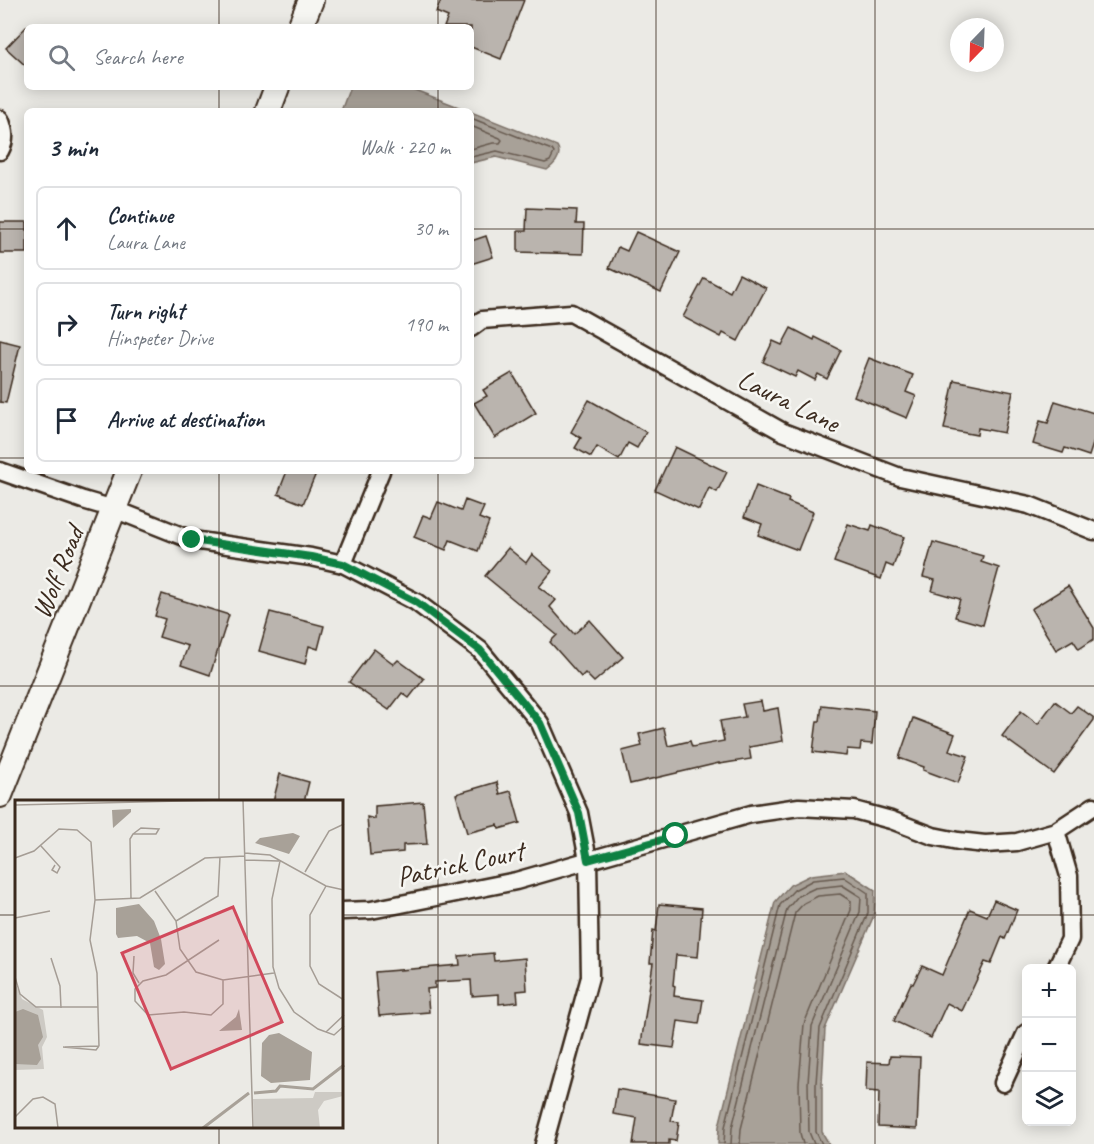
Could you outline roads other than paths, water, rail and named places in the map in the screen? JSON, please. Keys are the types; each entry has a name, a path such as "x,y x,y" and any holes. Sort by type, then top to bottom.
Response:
{"main road":[{"path":"301,24 310,0"},
{"path":"269,108 276,90"},
{"name":"Wolf Road","path":"0,795 128,474"}],"street":[{"path":"0,119 4,129 4,142 0,151"},
{"name":"Laura Lane","path":"474,326 482,320 571,313 783,432 900,477 1029,505 1094,531"},
{"path":"0,471 114,509 192,540 311,557 343,564 416,602 480,650 540,723 579,813 588,860 590,977 544,1144"},
{"path":"343,564 380,474"},
{"path":"588,860 751,814 799,807 854,810 891,820 933,836 985,844 1017,842 1056,831 1094,806"},
{"path":"1056,831 1069,876 1070,939 1058,964"},
{"name":"Patrick Court","path":"344,911 371,910 516,881 588,860"},
{"path":"1003,1083 1022,1042"}],"water":[{"path":"349,90 415,90 461,108 342,108"},
{"path":"474,113 557,146 559,150 557,160 547,170 496,157 474,162"},
{"path":"846,871 875,890 874,915 825,1029 822,1132 829,1144 718,1144 719,1126 775,902 790,885 811,875"}]}
